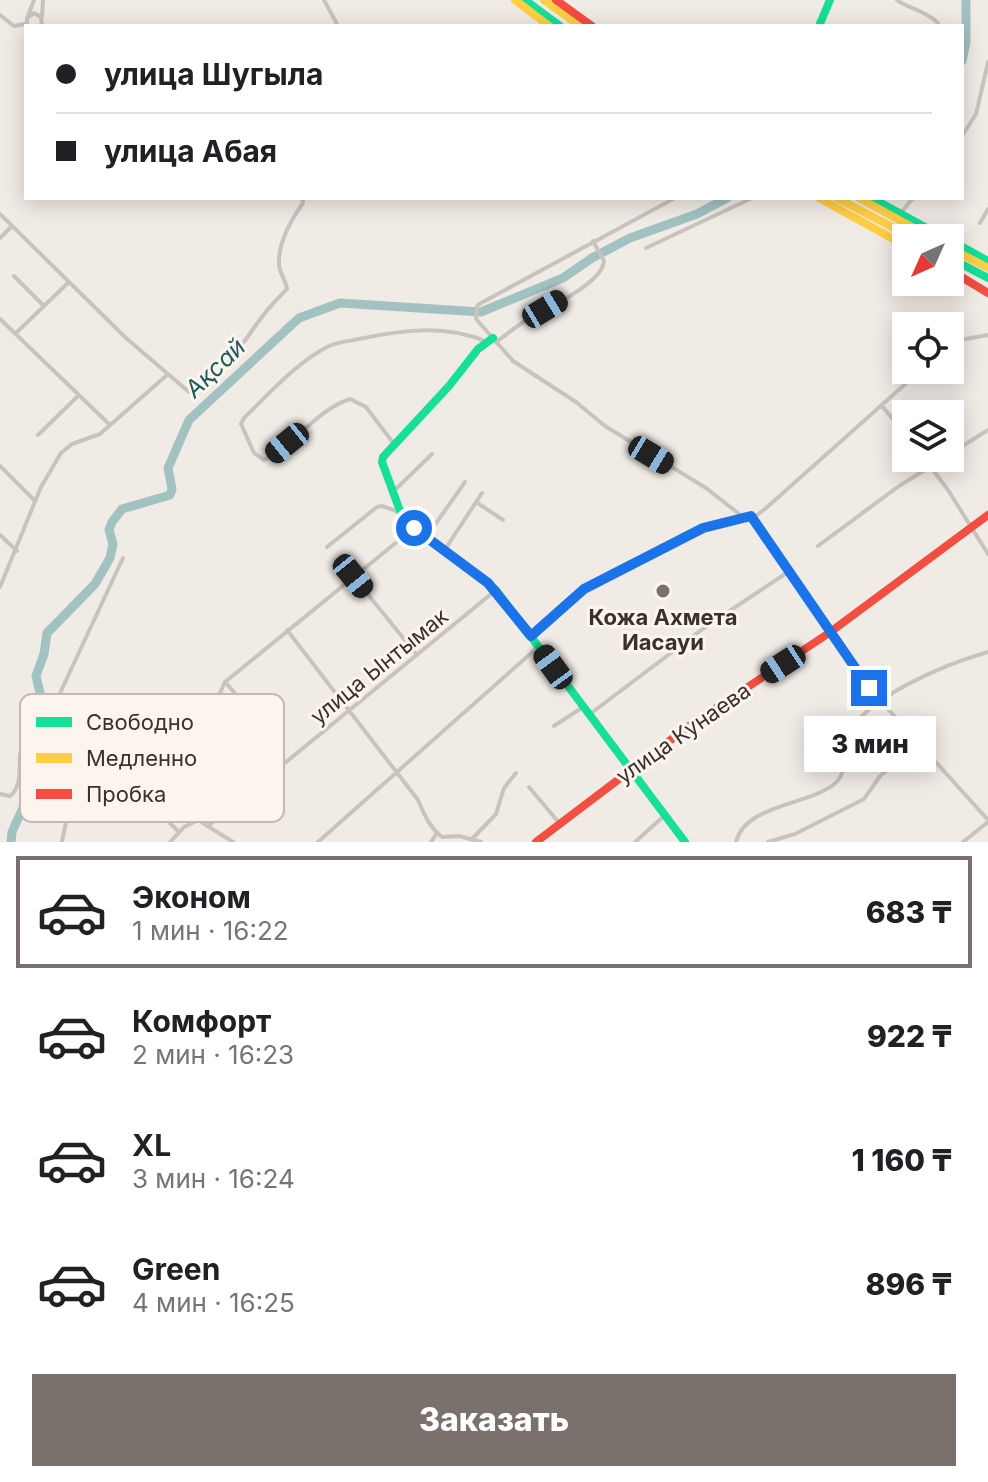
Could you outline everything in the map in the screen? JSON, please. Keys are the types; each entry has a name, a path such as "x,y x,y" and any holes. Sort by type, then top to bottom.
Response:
{"main road":[{"path":"515,0 546,24"},
{"path":"525,0 557,24"},
{"path":"544,0 577,24"},
{"path":"556,0 589,24"},
{"path":"820,24 830,0"},
{"path":"823,200 892,238"},
{"path":"841,200 892,227"},
{"path":"863,200 906,224"},
{"path":"876,200 919,224"},
{"path":"964,248 988,261"},
{"path":"964,255 988,268"},
{"path":"964,265 988,278"},
{"path":"964,278 988,293"},
{"path":"492,341 478,349 382,462 399,512 425,538 496,590 685,842"},
{"name":"улица Кунаева","path":"536,842 689,726 829,633 988,515"}],"street":[{"path":"27,22 34,0"},
{"path":"42,23 43,0"},
{"path":"324,0 337,24"},
{"path":"897,0 912,10 929,15 937,24"},
{"path":"0,15 14,26 27,22 34,13 42,23"},
{"path":"964,133 976,114 988,62"},
{"path":"0,214 167,375 189,392 203,387 234,358 261,318 287,289 279,268 280,253 289,224 302,200"},
{"path":"671,200 477,306 476,319 492,341 519,365 576,402 605,426 706,488 743,517"},
{"path":"646,248 748,200"},
{"path":"900,214 911,200"},
{"path":"980,223 988,209"},
{"path":"0,238 12,226"},
{"path":"395,445 366,407 350,399 320,415 264,460 254,453 241,424 279,384 335,344 431,330 462,333 492,341 591,281 601,271 604,261 593,241"},
{"path":"14,276 44,306"},
{"path":"15,334 69,282"},
{"path":"1,322 110,425"},
{"path":"964,339 988,335"},
{"path":"0,587 35,501 61,453 72,444 94,438 167,375"},
{"path":"531,636 584,589 703,528 751,516 765,509 905,384"},
{"path":"38,435 79,395"},
{"path":"882,405 892,418"},
{"path":"964,445 988,430"},
{"path":"391,490 397,488 432,454"},
{"path":"1,467 35,501"},
{"path":"818,546 922,472"},
{"path":"933,472 988,554"},
{"path":"425,538 465,482"},
{"path":"444,551 482,493"},
{"path":"476,502 503,520"},
{"path":"327,547 377,507 399,512"},
{"path":"751,516 829,633 880,702 988,821 963,842"},
{"path":"220,694 225,682 414,528"},
{"path":"0,535 17,551"},
{"path":"60,694 123,558"},
{"path":"554,726 586,711 788,571"},
{"path":"353,576 417,655"},
{"name":"улица Ынтымак","path":"284,764 496,590"},
{"path":"287,630 418,800 437,833 442,837 473,838 481,842"},
{"path":"318,842 538,647"},
{"path":"736,842 742,828 756,818 824,791 840,779 844,773 843,744 847,736 860,719 880,702 934,670 988,652"},
{"path":"225,682 236,694"},
{"path":"768,842 795,834 864,799 880,776 919,744"},
{"path":"0,794 15,794 20,754"},
{"path":"473,838 496,814 504,788 516,773"},
{"path":"529,787 560,824"},
{"path":"635,842 664,816"},
{"path":"62,842 66,822"},
{"path":"169,822 179,832"},
{"path":"170,842 191,822"},
{"path":"201,822 233,842"},
{"name":"улица Ынтымак","path":"208,826 213,822"},
{"path":"431,842 437,833"}],"waterway":[{"name":"Ақсай","path":"964,52 966,0"},
{"name":"Ақсай","path":"40,694 36,676 47,633 95,584 110,558 113,544 109,530 112,522 122,509 170,495 172,489 168,468 189,420 299,318 340,303 481,312 563,278 630,238 697,214 723,200"},
{"name":"Ақсай","path":"11,842 20,814"}],"traffic: fast":[{"path":"525,0 557,24"},
{"path":"820,24 830,0"},
{"path":"876,200 919,224"},
{"path":"964,248 988,261"},
{"path":"964,265 988,278"},
{"path":"493,338 478,349 449,386 383,457 382,462 403,519 496,590 685,842"}],"traffic: slow":[{"path":"515,0 546,24"},
{"path":"544,0 577,24"},
{"path":"823,200 892,238"},
{"path":"841,200 892,227"},
{"path":"863,200 906,224"},
{"path":"964,255 988,268"}],"traffic: jam":[{"path":"556,0 589,24"},
{"path":"964,278 988,293"},
{"path":"536,842 689,726 829,633 988,515"}],"place":[{"name":"Кожа Ахмета Иасауи","path":"663,591"}],"route":[{"path":"414,528 488,583 531,636 584,589 703,528 751,516 869,688"}]}
